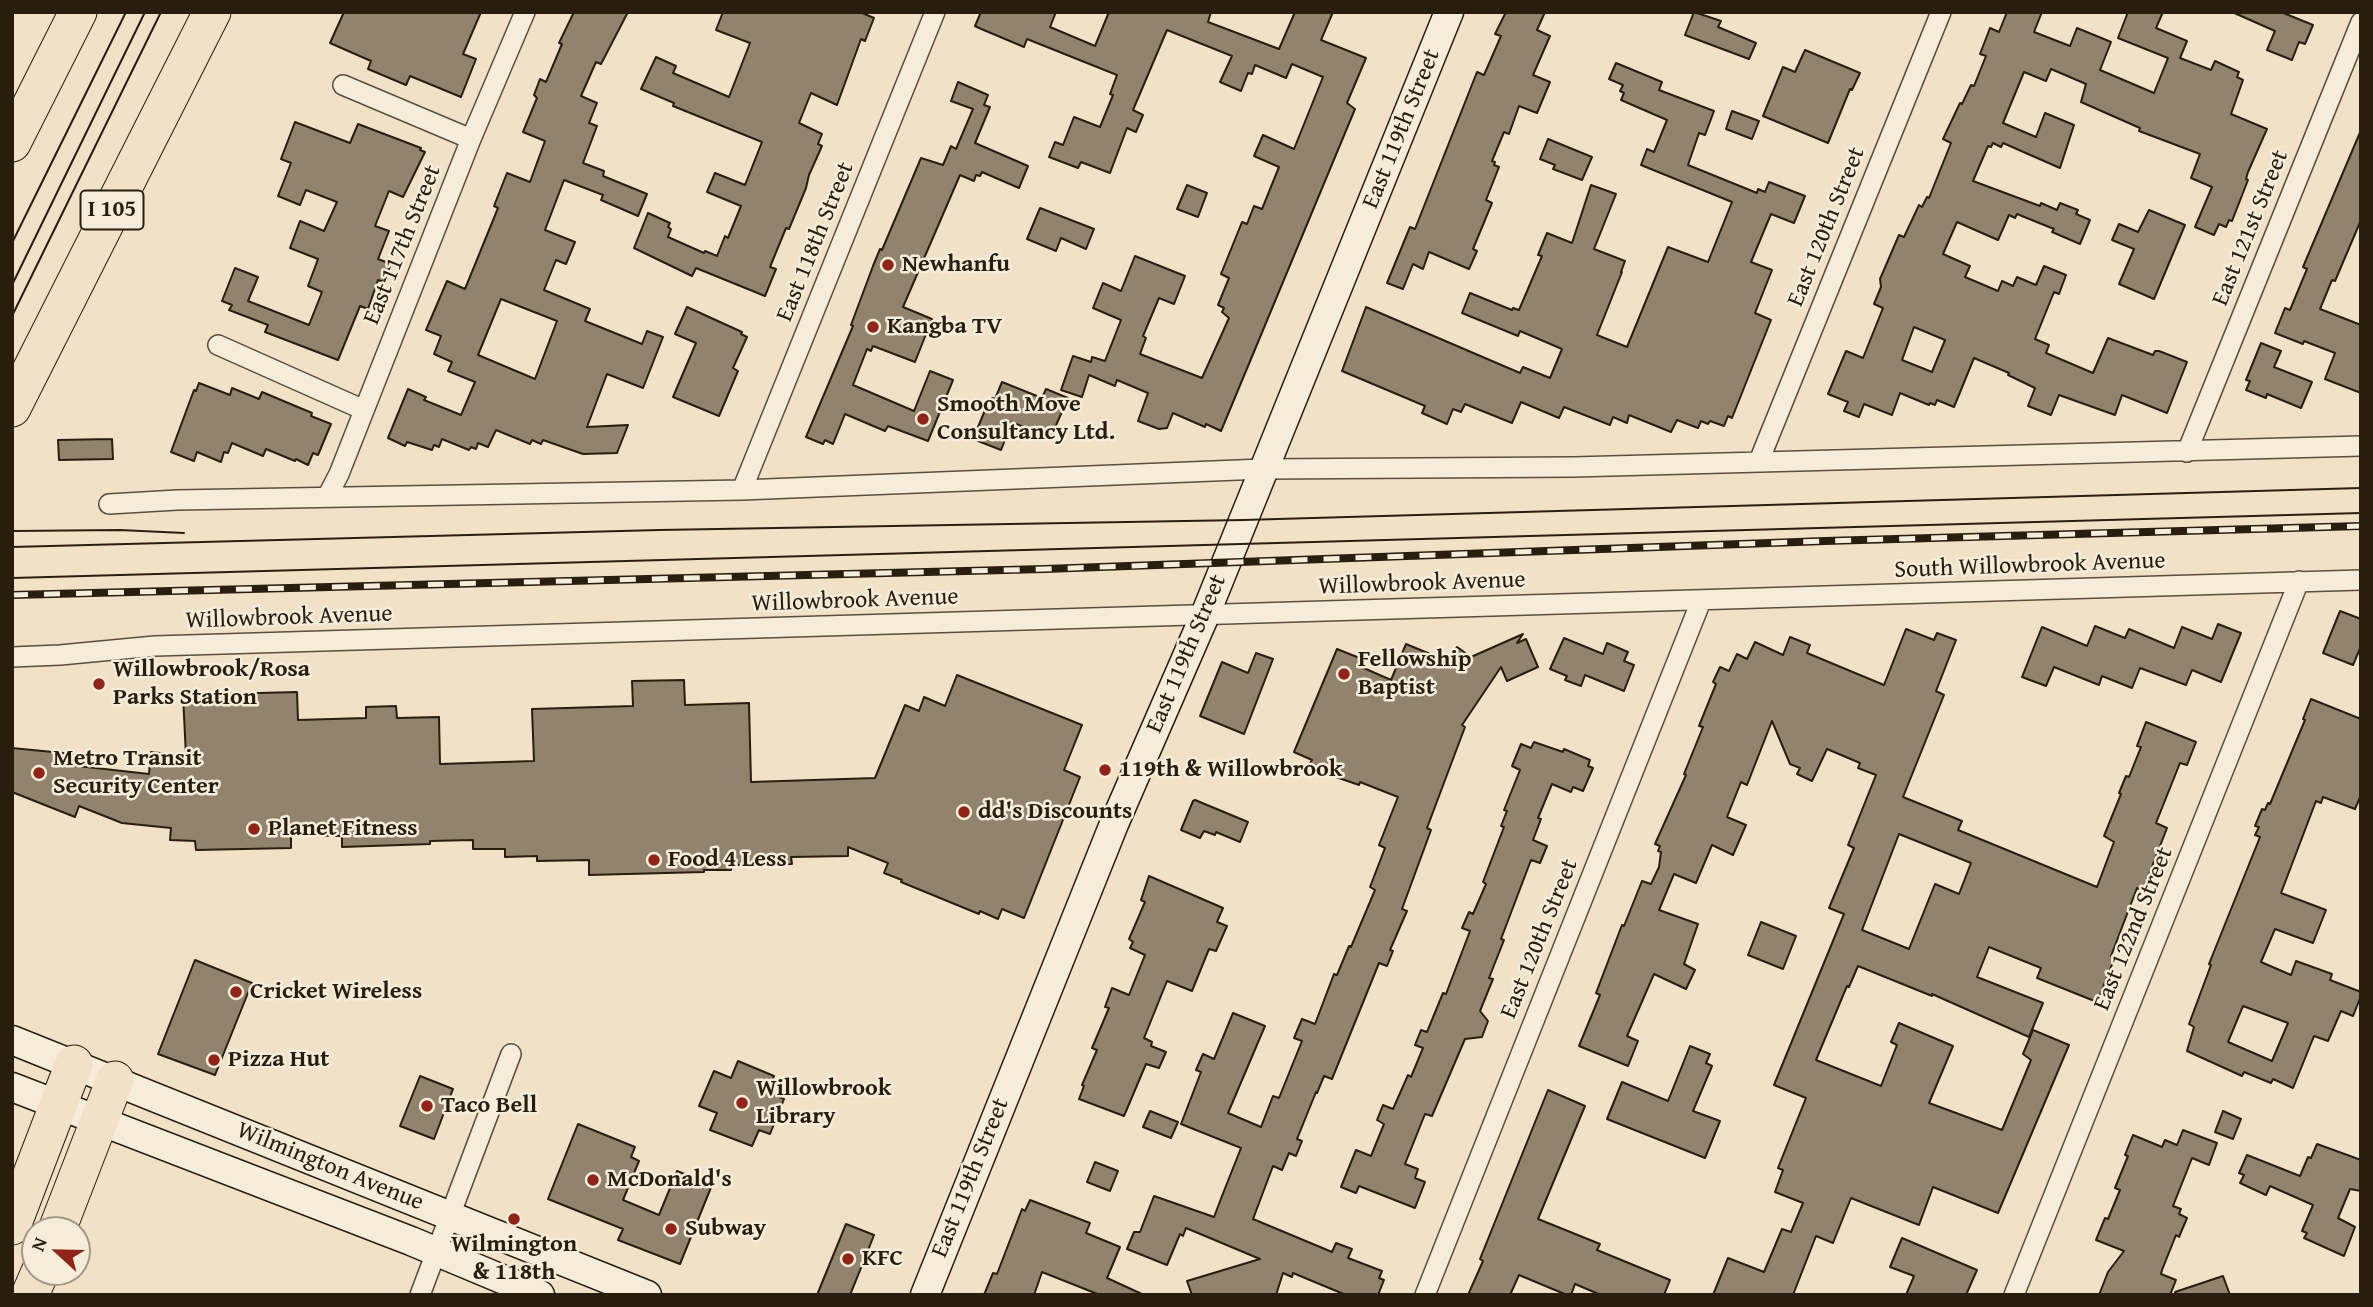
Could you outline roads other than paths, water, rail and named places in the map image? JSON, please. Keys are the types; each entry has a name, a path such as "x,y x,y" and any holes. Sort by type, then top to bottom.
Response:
{"highway":[{"path":"12,143 78,12"},
{"name":"I 105","path":"12,408 212,12"},
{"path":"12,1226 74,1064"},
{"path":"63,1216 116,1080"}],"street":[{"name":"East 117th Street","path":"327,497 339,474 471,139 526,12"},
{"name":"East 118th Street","path":"742,490 935,12"},
{"name":"East 119th Street","path":"925,1295 1114,824 1205,615 1449,12"},
{"name":"East 120th Street","path":"1759,461 1941,12"},
{"name":"East 121st Street","path":"2186,452 2361,22"},
{"path":"343,85 471,139"},
{"path":"218,345 364,410"},
{"path":"109,504 177,500 742,490 1264,469 1573,467 2361,446"},
{"name":"South Willowbrook Avenue","path":"1700,601 2361,580"},
{"name":"East 122nd Street","path":"2014,1295 2299,581"},
{"name":"East 120th Street","path":"1425,1295 1700,601"},
{"name":"Willowbrook Avenue","path":"12,657 169,646 1700,601"},
{"name":"Wilmington Avenue","path":"12,1040 647,1295"},
{"path":"420,1295 511,1054"},
{"name":"Wilmington Avenue","path":"12,1087 436,1251 540,1295"}],"tram line":[{"path":"12,243 126,12"},
{"path":"12,285 145,12"},
{"path":"12,316 161,12"},
{"path":"12,547 659,530 1243,520 2361,488"},
{"path":"12,578 2361,513"},
{"path":"12,531 120,530 184,533"}],"railway":[{"path":"12,595 1045,569 1825,541 2361,526"}],"place":[{"name":"Newhanfu","path":"888,265"},
{"name":"Kangba TV","path":"873,327"},
{"name":"Smooth Move Consultancy Ltd.","path":"923,419"},
{"name":"Fellowship Baptist","path":"1344,674"},
{"name":"Willowbrook/Rosa Parks Station","path":"99,684"},
{"name":"119th & Willowbrook","path":"1105,770"},
{"name":"Metro Transit Security Center","path":"39,773"},
{"name":"dd's Discounts","path":"964,812"},
{"name":"Planet Fitness","path":"254,829"},
{"name":"Food 4 Less","path":"654,860"},
{"name":"Cricket Wireless","path":"236,992"},
{"name":"Pizza Hut","path":"214,1060"},
{"name":"Willowbrook Library","path":"742,1103"},
{"name":"Taco Bell","path":"427,1106"},
{"name":"McDonald's","path":"593,1180"},
{"name":"Wilmington & 118th","path":"514,1219"},
{"name":"Subway","path":"671,1229"},
{"name":"KFC","path":"848,1259"}]}
